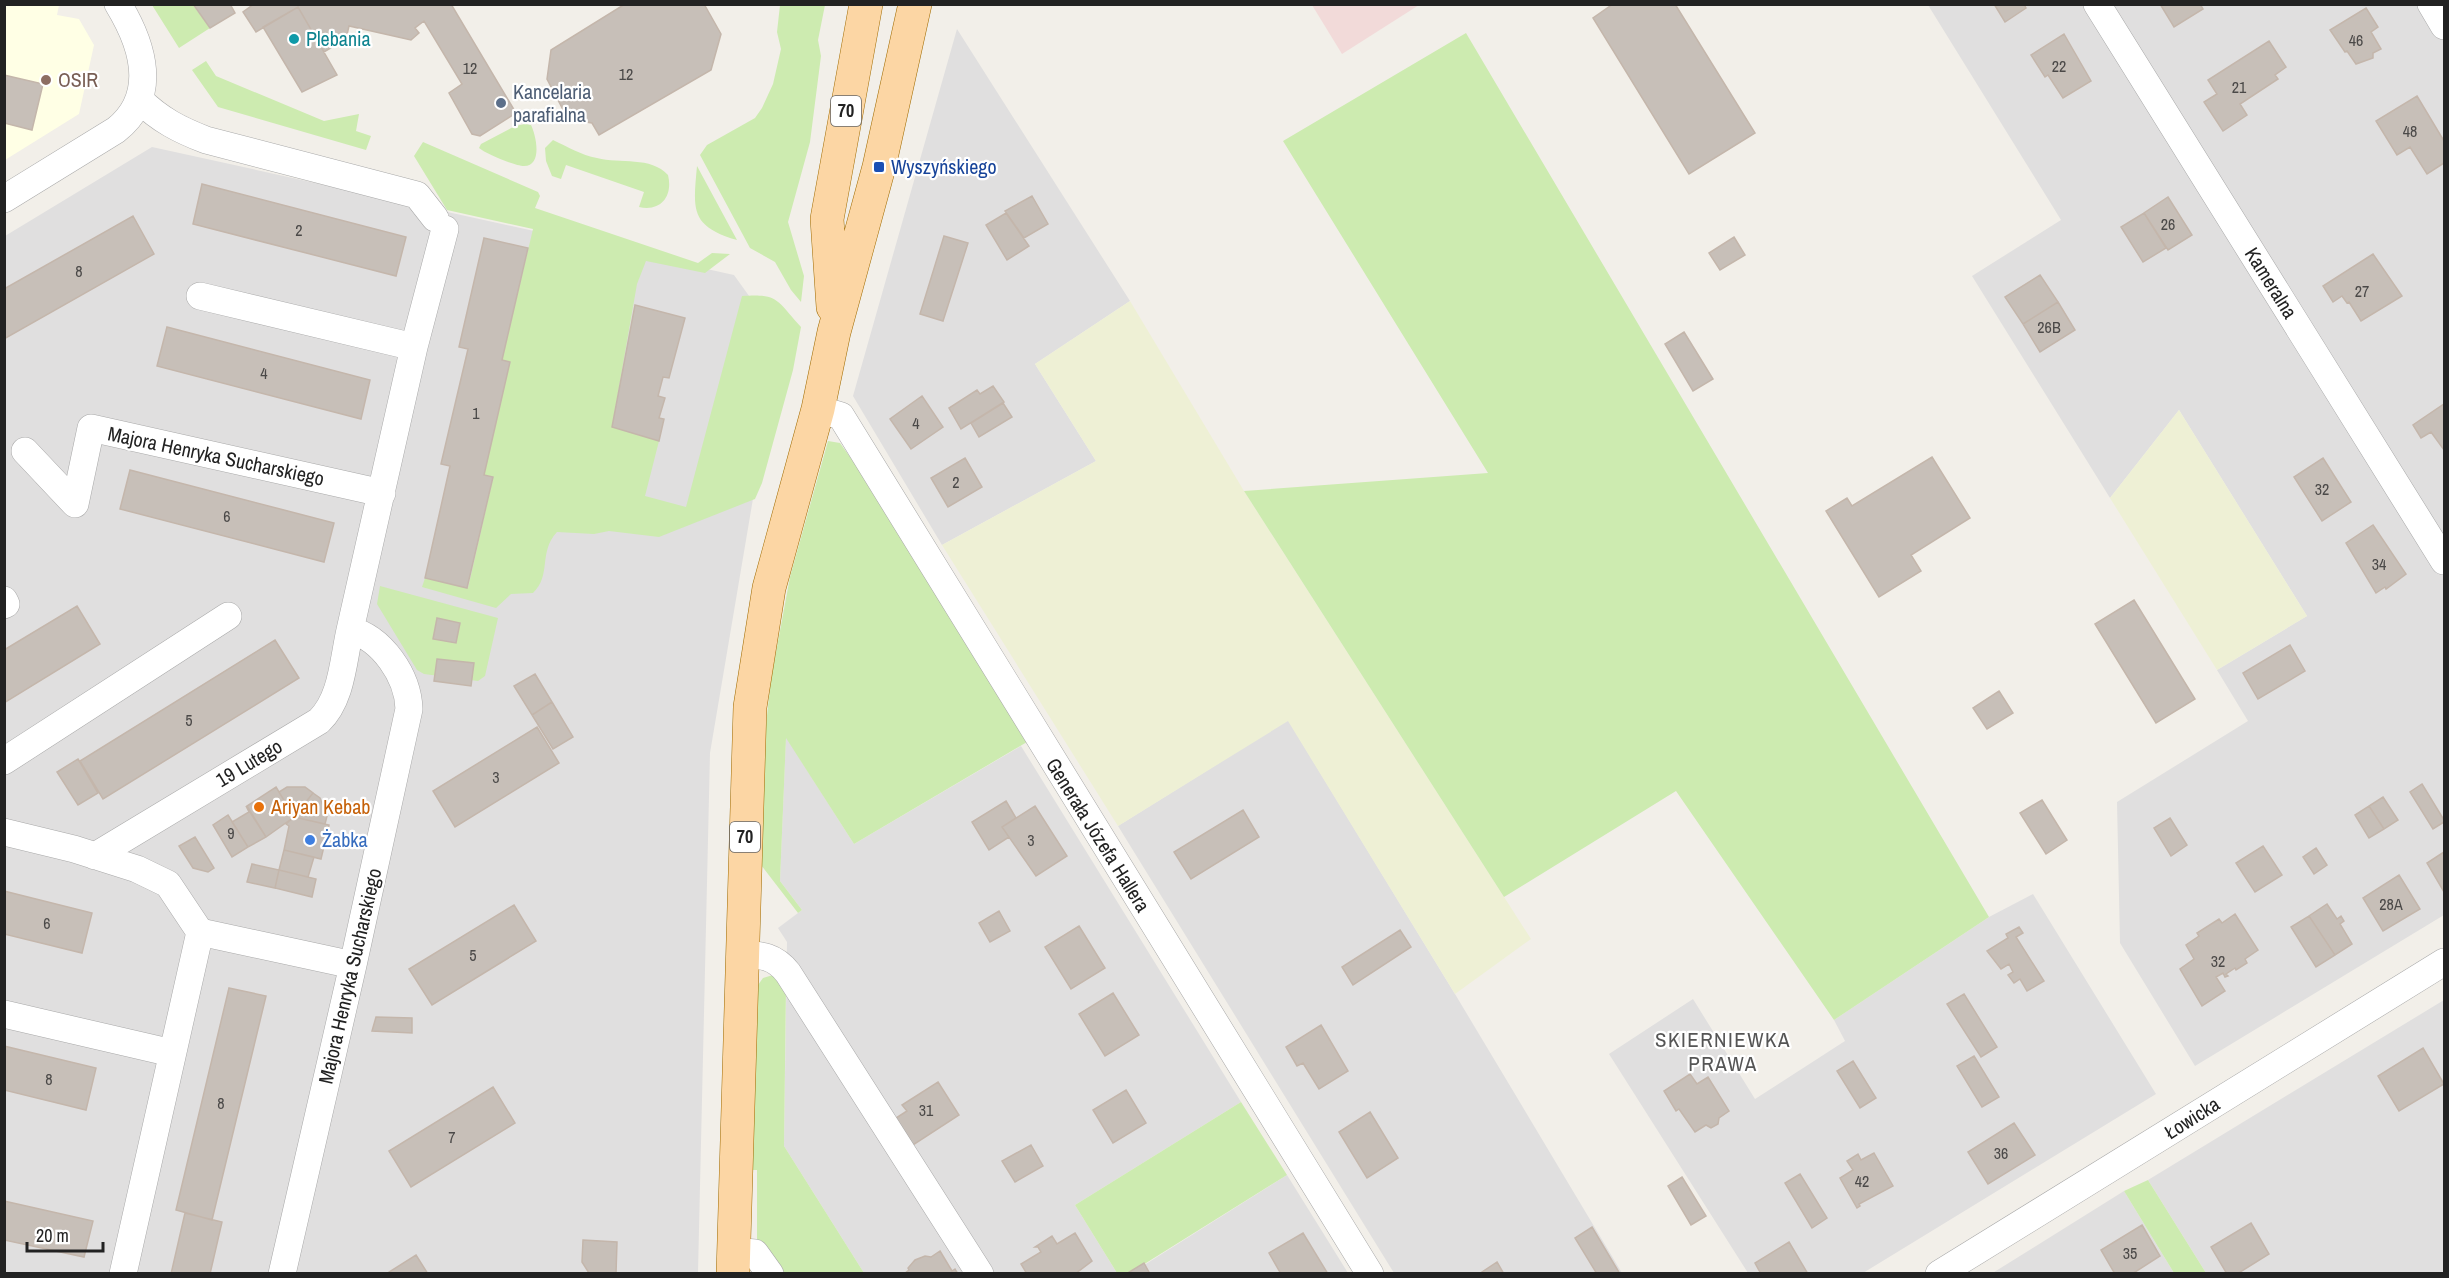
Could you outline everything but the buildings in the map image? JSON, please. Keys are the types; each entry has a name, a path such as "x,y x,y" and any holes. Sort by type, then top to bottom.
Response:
{"main road":[{"name":"70","path":"834,332 827,219 866,4"},
{"name":"70","path":"733,1262 750,707 768,588 818,409 834,332 879,167 915,4"}],"street":[{"path":"4,199 128,121 140,100 143,81 142,62 131,26 118,4"},
{"name":"Kameralna","path":"2097,4 2445,561"},
{"path":"2431,4 2445,26"},
{"path":"140,100 154,114 175,128 206,140 417,195 440,224 350,630"},
{"path":"200,296 414,347"},
{"name":"Generała Józefa Hallera","path":"818,409 841,416 1370,1274"},
{"name":"Majora Henryka Sucharskiego","path":"25,451 75,504 91,428 382,493"},
{"path":"4,761 228,616"},
{"name":"Majora Henryka Sucharskiego","path":"282,1274 410,709 404,682 386,654 374,640 350,630"},
{"name":"19 Lutego","path":"95,856 319,721 329,711 336,697 350,630"},
{"path":"4,832 137,869 168,884 200,932 353,965"},
{"path":"123,1274 200,932"},
{"path":"741,954 769,957 782,965 788,973 980,1274"},
{"name":"Łowicka","path":"1939,1274 2445,962"},
{"path":"4,1014 172,1053"},
{"path":"733,1262 755,1253 770,1274"}],"shaded area":[{"name":"OSIR","path":"5,5 59,5 57,15 79,19 94,45 79,114 5,160"},
{"path":"1312,5 1419,5 1342,54"},
{"path":"1928,5 2444,5 2444,915 2195,1066 2120,943 2117,802 2248,721 2217,670 2307,616 2179,410 2110,498 1972,276 2061,220"},
{"path":"957,29 1130,301 1035,364 1096,461 942,545 853,396"},
{"path":"152,147 734,275 780,339 710,753 698,1273 5,1274 5,236"},
{"path":"1130,301 1244,491 1531,939 1455,994 1288,721 1118,826 942,545 1096,461 1035,364"},
{"path":"2179,410 2307,616 2217,670 2110,498"},
{"path":"1288,720 1622,1273 1394,1273 1118,826"},
{"path":"786,737 854,844 1021,746 1241,1102 1075,1205 1117,1273 864,1273 784,1146 787,942 778,928 802,910 780,881"},
{"path":"2033,894 2156,1094 1863,1273 1748,1273 1609,1054 1693,999 1755,1099 1845,1041 1834,1020 1989,917"},
{"path":"2444,1000 2444,1273 2206,1273 2148,1180"},
{"path":"1287,1175 1348,1273 1130,1274"},
{"path":"2124,1191 2174,1273 1991,1274"}],"green space":[{"path":"152,5 193,5 210,28 179,48"},
{"path":"780,5 825,5 818,40 821,56 810,142 788,222 804,276 801,302 791,290 775,262 750,248 700,155 707,145 755,118 762,108 773,84 781,49 777,32"},
{"path":"1466,33 1989,917 1834,1020 1676,791 1504,897 1244,491 1488,473 1283,141"},
{"path":"206,61 216,76 324,121 359,114 356,131 371,136 366,150 218,107 192,70"},
{"path":"531,125 536,142 536,156 530,165 514,164 479,148 481,144 515,126"},
{"path":"553,140 591,157 653,165 668,175 667,195 660,204 654,207 639,207 644,192 566,165 561,179 552,176 546,161 545,148"},
{"path":"423,142 538,192 540,196 535,208 698,263 712,253 730,254 705,273 646,261 637,284 612,427 659,441 645,496 686,507 742,296 763,296 782,305 801,327 793,370 762,483 755,499 659,537 609,531 594,534 557,532 548,547 539,586 533,593 511,594 496,608 422,587 425,578 468,588 493,478 484,475 510,362 502,360 533,229 447,210 414,156"},
{"path":"697,166 737,240 710,229 698,214 695,194"},
{"path":"828,441 840,443 868,482 1027,742 854,844 786,738 780,881 802,910 798,913 761,865 766,725 771,679 790,577"},
{"path":"380,586 498,618 485,676 478,681 424,674 417,670 377,604"},
{"path":"773,975 786,987 784,1146 864,1273 776,1273 757,1243 757,1170 752,1170 758,985 763,978"},
{"path":"1241,1102 1287,1175 1130,1273 1117,1273 1075,1205"},
{"path":"2148,1180 2206,1273 2174,1273 2124,1191"}],"place":[{"name":"Plebania","path":"294,39"},
{"name":"OSIR","path":"46,80"},
{"name":"Kancelaria parafialna","path":"501,103"},
{"name":"Wyszyńskiego","path":"879,167"},
{"name":"Ariyan Kebab","path":"259,807"},
{"name":"Żabka","path":"310,840"}],"district":[{"name":"SKIERNIEWKA PRAWA","path":"1723,1052"}]}
